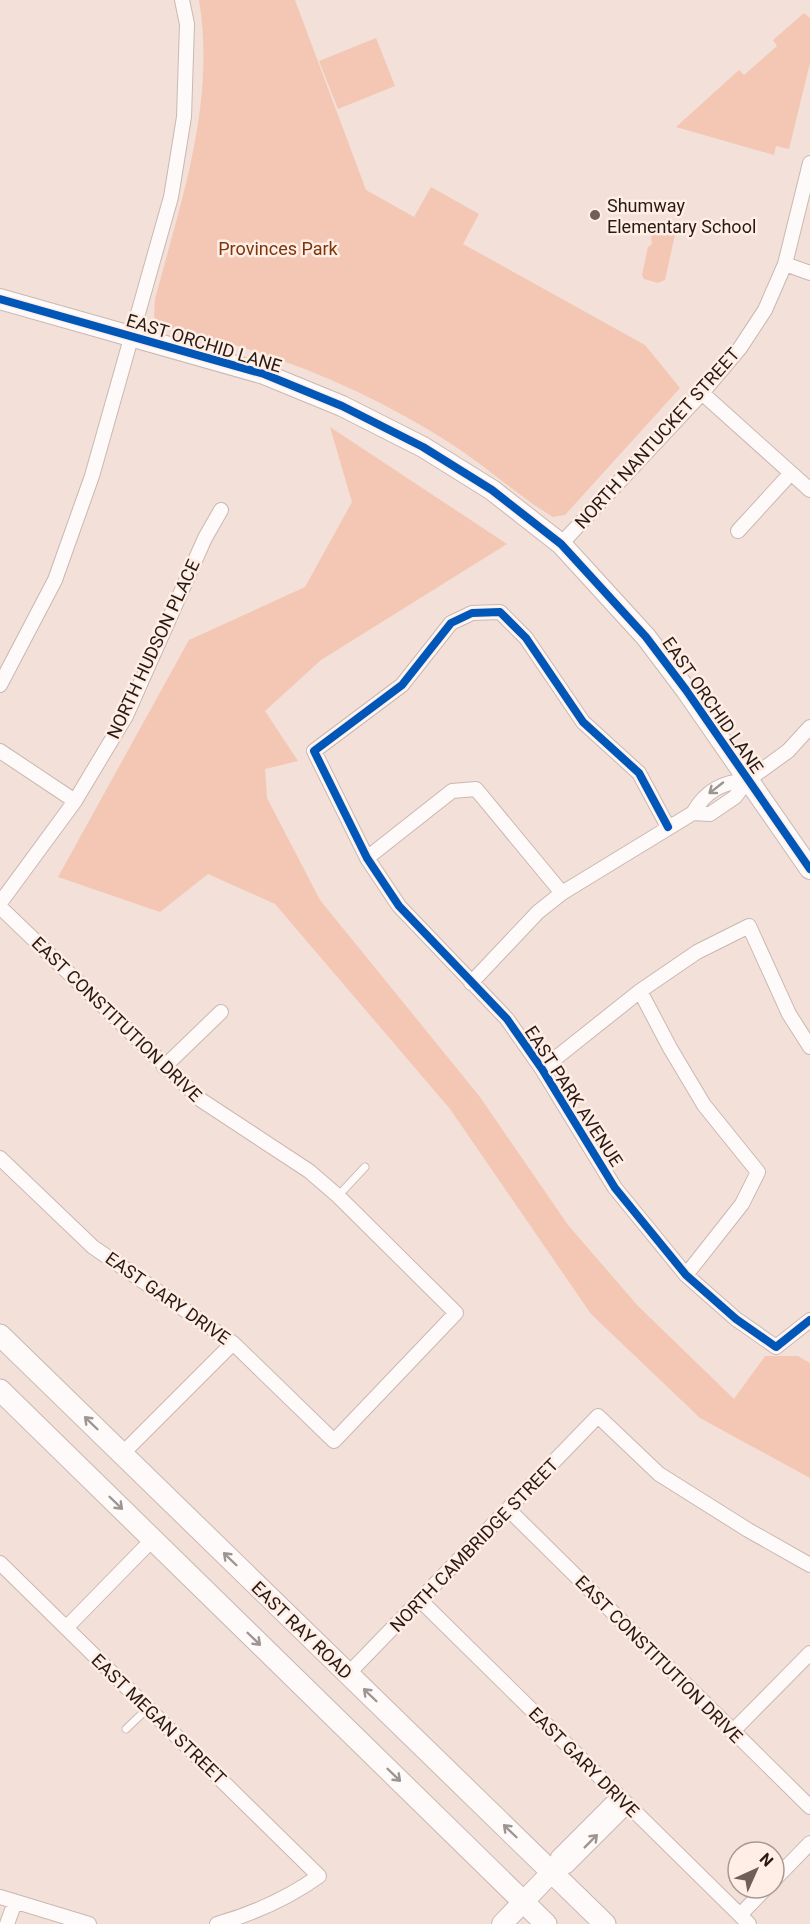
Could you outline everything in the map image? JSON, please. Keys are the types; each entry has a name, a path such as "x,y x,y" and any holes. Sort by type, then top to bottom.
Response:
{"main road":[{"name":"EAST RAY ROAD","path":"0,1335 604,1924"},
{"path":"0,1390 546,1924"}],"street":[{"path":"0,685 55,580 92,476 171,197 184,117 187,24 182,0"},
{"name":"NORTH NANTUCKET STREET","path":"561,544 702,393 740,348 765,310 785,264 810,163"},
{"path":"785,264 810,273"},
{"name":"EAST ORCHID LANE","path":"0,299 264,374 342,406 433,453 492,490 561,544 646,637 686,690 810,869"},
{"path":"702,393 810,490"},
{"path":"738,531 791,473"},
{"name":"NORTH HUDSON PLACE","path":"0,905 75,801 126,716 205,538 221,510"},
{"name":"EAST PARK AVENUE","path":"668,827 639,773 583,722 526,638 500,612 472,613 451,623 402,685 314,751 367,858 399,906 507,1019 542,1069 615,1188 687,1275 736,1319 776,1347 810,1320"},
{"path":"471,983 538,912 562,893 693,813 710,814 735,798 748,780 788,751 810,727"},
{"path":"0,751 75,801"},
{"path":"367,858 452,791 476,789 562,893"},
{"name":"EAST CONSTITUTION DRIVE","path":"0,905 164,1067 201,1100 309,1171 338,1196 456,1313 334,1441"},
{"path":"542,1069 640,991 697,952 749,926 789,1014 810,1047"},
{"path":"640,991 704,1105 758,1172 742,1204 687,1275"},
{"path":"164,1067 221,1012"},
{"name":"EAST GARY DRIVE","path":"0,1158 93,1246 233,1343 334,1441"},
{"path":"122,1454 233,1343"},
{"name":"NORTH CAMBRIDGE STREET","path":"348,1674 598,1416 659,1474 748,1530 810,1565"},
{"name":"EAST CONSTITUTION DRIVE","path":"509,1510 810,1807"},
{"path":"66,1628 153,1539"},
{"name":"EAST MEGAN STREET","path":"0,1564 319,1876 290,1896 251,1914 218,1924"},
{"name":"EAST GARY DRIVE","path":"420,1600 744,1919"},
{"path":"732,1732 810,1653"},
{"path":"502,1924 552,1872 567,1866 623,1801"},
{"path":"786,1868 810,1843"},
{"path":"0,1897 89,1924"},
{"path":"744,1919 757,1900"},
{"path":"7,1924 15,1902"}],"lane":[{"path":"338,1196 365,1167"},
{"path":"126,1729 148,1708"}],"green space":[{"name":"Provinces Park","path":"199,0 295,0 366,190 414,217 431,187 479,214 463,244 645,345 680,388 565,515 553,517 453,445 420,425 350,389 278,359 166,327 154,318 155,299 185,189 199,114 203,76 203,38"},
{"path":"804,13 810,18 810,63 789,149 776,146 774,155 676,127 739,70 744,75 777,46 773,40"},
{"path":"376,38 395,86 338,109 319,61"},
{"path":"662,221 671,222 676,230 665,280 658,283 644,279 642,275 648,247 652,244 651,235"},
{"path":"330,427 507,544 321,660 265,711 298,761 265,769 267,798 320,900 480,1097 568,1225 638,1306 734,1399 765,1356 798,1356 810,1363 810,1478 700,1418 591,1314 450,1109 275,904 208,874 160,912 58,877 189,640 305,587 352,502"}],"cycle path":[{"path":"0,299 264,374 342,406 423,447 492,490 561,544 646,637 686,690 810,869"},
{"path":"668,827 639,773 583,722 526,638 500,612 472,613 451,623 402,685 314,751 367,858 399,906 507,1019 542,1069 615,1188 686,1275 736,1319 776,1347 810,1320"}],"place":[{"name":"Shumway Elementary School","path":"595,215"}]}
